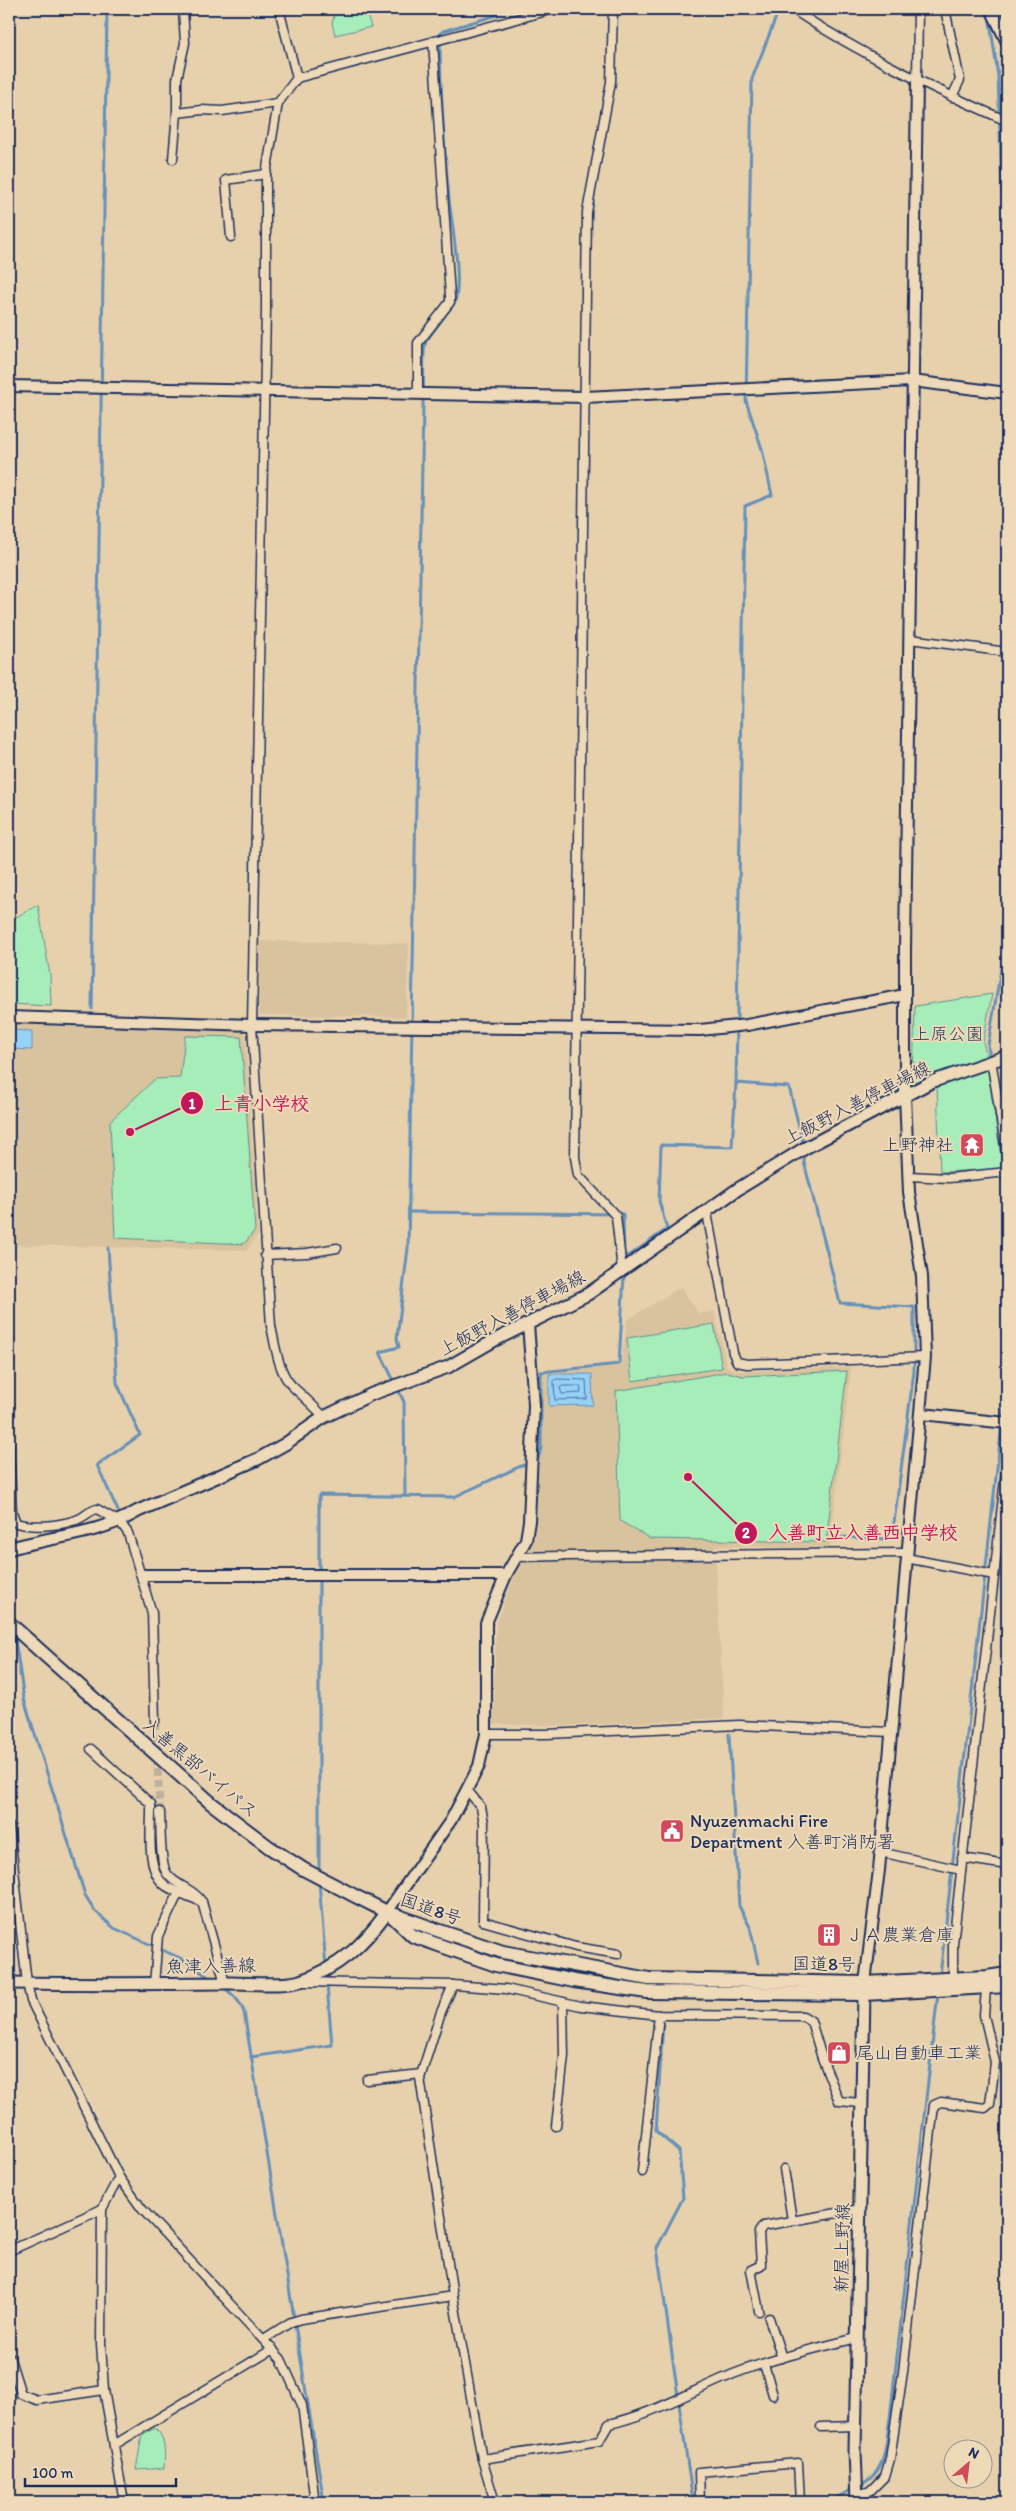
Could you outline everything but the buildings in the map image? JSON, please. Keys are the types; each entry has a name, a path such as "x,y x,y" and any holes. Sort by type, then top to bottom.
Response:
{"main road":[{"path":"992,9 1006,37"},
{"name":"上飯野入善停車場線","path":"9,1549 36,1540 75,1535 120,1522 154,1504 258,1459 286,1444 324,1416 372,1394 448,1367 588,1294 778,1164 905,1094 931,1082 1007,1056"},
{"name":"入善黒部バイパス","path":"9,1623 211,1803 251,1834 303,1869 387,1912"},
{"name":"魚津入善線","path":"9,1983 154,1985 225,1982 298,1982 324,1972 350,1955 371,1934 387,1912"},
{"name":"国道8号","path":"387,1912 413,1936 451,1952 496,1965 574,1981 647,1992 864,1988 953,1984 1007,1974"},
{"name":"国道8号","path":"953,1984 986,1988 1007,1986"},
{"name":"新屋上野線","path":"857,2499 856,2426 860,2103 864,1988"}],"street":[{"path":"173,159 177,112 177,79 185,44 183,9"},
{"path":"279,9 297,78"},
{"path":"324,1416 306,1396 291,1385 283,1371 271,1326 252,1025 266,309 266,174 278,103 297,78 554,9"},
{"path":"613,9 610,82 587,212 575,1157 578,1174 616,1216 622,1271"},
{"path":"792,9 837,39 917,81 1007,121"},
{"path":"864,1988 880,1852 922,1414 925,1357 922,1276 908,1176 905,1094 912,381 918,9"},
{"path":"945,9 960,80 952,96"},
{"path":"418,393 418,343 450,302 433,41"},
{"path":"177,112 222,111 278,103"},
{"path":"231,237 226,180 266,174"},
{"path":"9,386 585,397 912,381 1007,393"},
{"path":"910,639 1007,652"},
{"path":"9,1016 252,1025 709,1029 747,1025 905,995"},
{"path":"991,1060 1007,1156"},
{"path":"908,1176 949,1178 1007,1172"},
{"path":"707,1213 733,1353 737,1362 748,1364 925,1357"},
{"path":"266,1255 307,1254 337,1248"},
{"path":"387,1912 446,1828 468,1790 479,1766 486,1734 486,1623 506,1575 526,1540 534,1405 528,1324"},
{"path":"922,1414 1007,1423"},
{"path":"9,1444 12,1512 16,1523 31,1527 78,1520 88,1511 97,1509 120,1522 128,1533 143,1575 152,1613 155,1721"},
{"path":"953,1984 953,1944 1007,1461"},
{"path":"517,1557 907,1556 994,1575"},
{"path":"143,1575 506,1575"},
{"path":"486,1734 547,1734 739,1725 890,1732"},
{"path":"91,1749 151,1804 152,1863 157,1877 166,1886 202,1902"},
{"path":"468,1790 481,1807 484,1823 483,1921 576,1947 618,1954"},
{"path":"160,1812 163,1865 167,1875 197,1894 202,1902 225,1982"},
{"path":"9,1826 27,1983 31,2001 119,2177 142,2209 282,2359 302,2405 315,2502"},
{"path":"880,1852 961,1870"},
{"path":"962,1858 1007,1865"},
{"path":"154,1985 158,1936 180,1892"},
{"path":"298,1982 453,1985 506,1990 563,2002 659,2015 804,2016 811,2021 822,2058 839,2101 860,2103"},
{"path":"453,1985 441,2012 420,2078 453,2296 482,2459 495,2502"},
{"path":"857,2499 870,2491 885,2476 890,2459 903,2372 934,2105 941,2102 985,2108 990,2104 995,2062 984,2015 986,1988"},
{"path":"556,2126 564,2056 563,2002"},
{"path":"642,2172 659,2015"},
{"path":"367,2080 421,2074"},
{"path":"784,2169 792,2220"},
{"path":"119,2177 102,2209 101,2344 104,2390 124,2502"},
{"path":"9,2250 102,2209"},
{"path":"759,2311 751,2270 761,2265 759,2232 763,2226 860,2209"},
{"path":"264,2339 291,2322 301,2319 453,2296"},
{"path":"769,2318 782,2358"},
{"path":"482,2459 599,2441 609,2424 634,2418 737,2373 782,2358 857,2338"},
{"path":"114,2445 273,2349"},
{"path":"9,2356 21,2394 37,2400 104,2390"},
{"path":"764,2364 773,2395"},
{"path":"821,2427 856,2426"},
{"path":"700,2502 699,2472 798,2463 800,2502"}],"shaded area":[{"path":"259,941 409,943 406,1017 259,1015"},
{"path":"9,1024 245,1032 258,1234 247,1250 9,1245"},
{"path":"681,1287 699,1314 714,1311 727,1367 740,1371 851,1367 830,1548 715,1546 724,1718 564,1726 493,1724 496,1625 513,1578 535,1537 541,1410 539,1371 621,1365 627,1320"}],"green space":[{"path":"336,9 365,9 371,27 335,35 332,23"},
{"path":"38,905 50,975 51,1006 9,1004 9,921"},
{"name":"上原公園","path":"992,994 983,1042 987,1056 919,1083 913,1079 915,1006"},
{"path":"185,1036 241,1037 255,1230 244,1244 115,1238 110,1121 155,1079 180,1078"},
{"path":"987,1065 1003,1169 940,1172 937,1084"},
{"path":"714,1324 722,1368 632,1381 627,1338"},
{"path":"847,1371 826,1542 651,1539 620,1521 616,1391 727,1372 742,1376"},
{"path":"155,2428 163,2441 164,2468 136,2470 142,2435"}],"water":[{"path":"9,1030 32,1031 32,1050 9,1049"},
{"path":"549,1374 592,1374 593,1405 549,1406"}],"waterway":[{"path":"92,1009 107,9"},
{"path":"405,1495 404,1402 380,1352 399,1347 397,1338 408,1248 424,350 426,341 455,302 457,292 456,252 444,137 440,34 443,31 497,15 496,9"},
{"path":"778,12 752,79 746,401 762,449 772,495 745,506 736,1083 789,1087 804,1146"},
{"path":"989,15 998,76 1007,331"},
{"path":"990,1058 988,1045 1007,934"},
{"path":"409,1212 623,1214 624,1255 629,1256 667,1229 659,1201 661,1145 732,1147 736,1083"},
{"path":"804,1152 804,1162 840,1303 914,1307 914,1371 893,1530 887,1539 842,1537"},
{"path":"1004,1156 1007,1180"},
{"path":"108,1248 117,1383 140,1435 97,1465 118,1511"},
{"path":"537,1463 541,1448 541,1372 619,1364 624,1275"},
{"path":"940,1976 1007,1379"},
{"path":"319,1872 319,1495 454,1497 523,1465"},
{"path":"9,1602 11,1619"},
{"path":"14,1633 24,1699 85,1895 95,1911 114,1928 180,1958 213,1980"},
{"path":"729,1734 739,1906 750,1927 758,1963"},
{"path":"319,1881 326,1967"},
{"path":"251,2057 332,2045 326,1973"},
{"path":"222,1986 238,2001 244,2012 324,2502"},
{"path":"860,2485 876,2473 886,2448 938,1993"},
{"path":"663,2023 656,2131 679,2151 683,2198 657,2248 693,2502"},
{"path":"829,2502 854,2488"}],"tunnel":[{"path":"155,1721 160,1812"}],"place":[{"name":"上青小学校","path":"130,1132"},
{"name":"上野神社","path":"972,1145"},
{"name":"入善町立入善西中学校","path":"688,1477"},
{"name":"Nyuzenmachi Fire Department 入善町消防署","path":"672,1831"},
{"name":"ＪＡ農業倉庫","path":"829,1935"},
{"name":"尾山自動車工業","path":"839,2053"}]}
